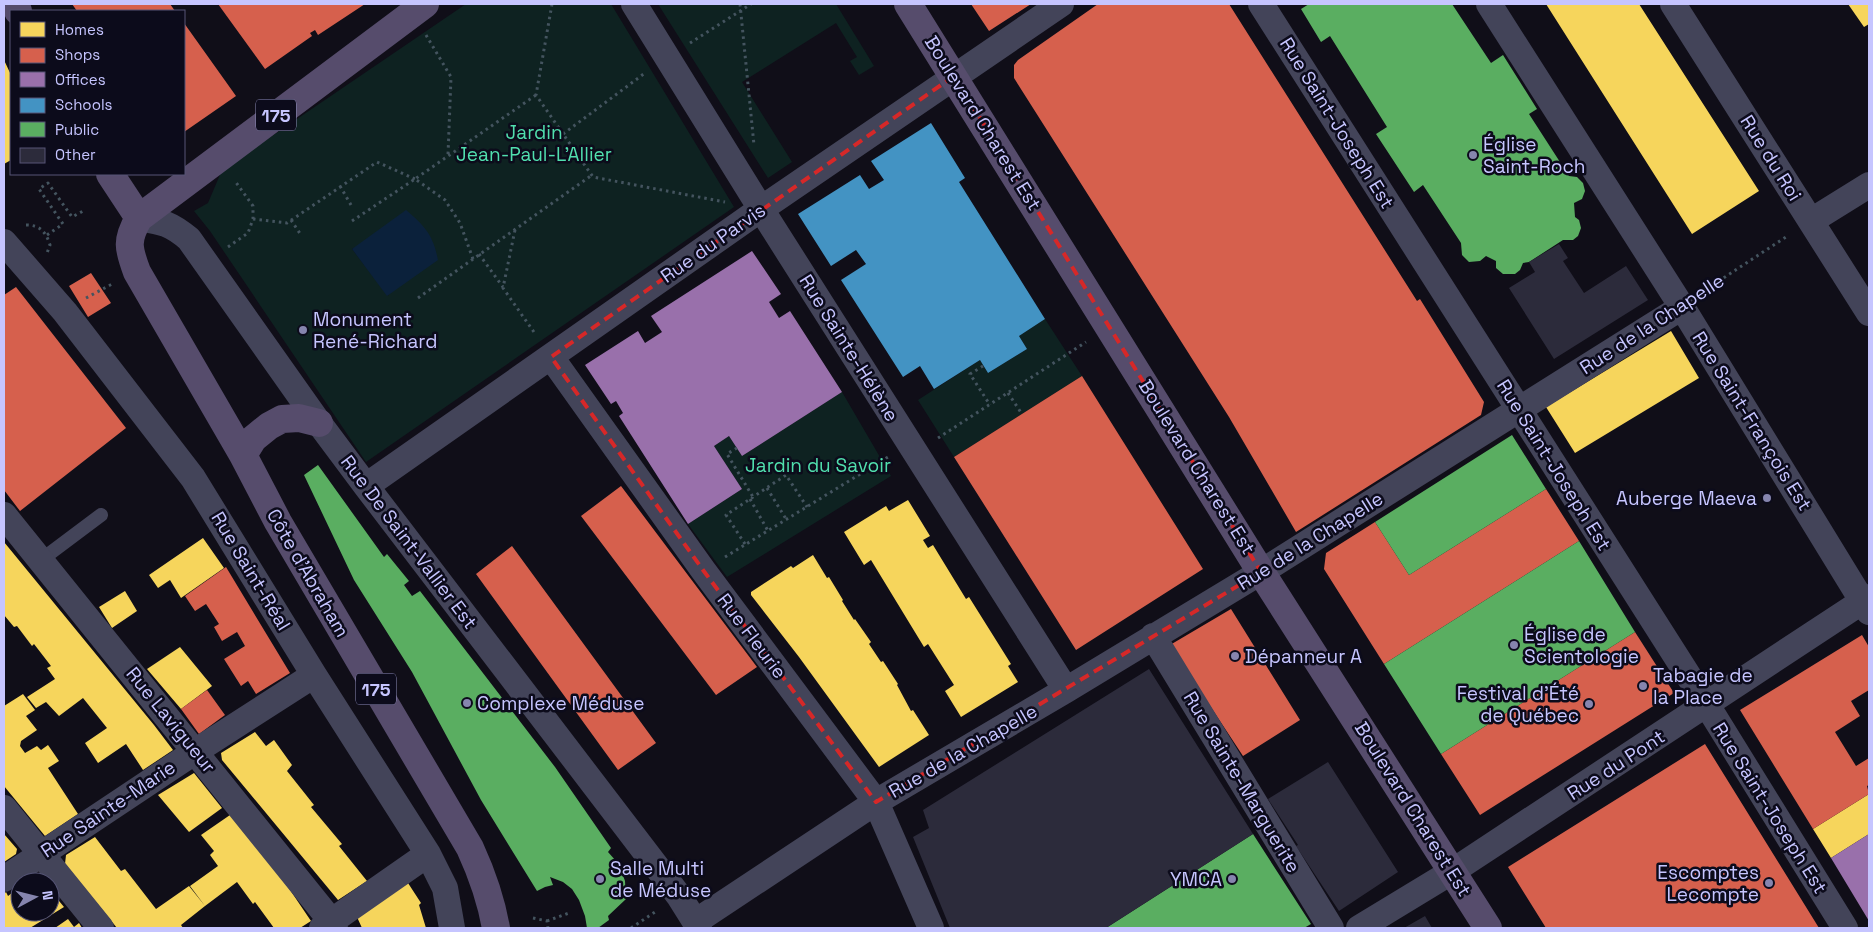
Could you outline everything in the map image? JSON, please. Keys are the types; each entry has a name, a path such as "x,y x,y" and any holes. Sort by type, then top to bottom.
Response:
{"main road":[{"name":"Boulevard Charest Est","path":"908,4 1262,572 1488,928"},
{"name":"175","path":"139,218 415,7"},
{"path":"111,175 139,218"},
{"name":"Côte d'Abraham","path":"139,218 131,231 129,251 137,272 243,455 278,522 470,848 482,874 492,904 496,928"},
{"path":"243,455 253,439 269,426 282,420 299,418 319,423"}],"street":[{"name":"Rue Sainte-Hélène","path":"634,4 760,209 1066,690"},
{"name":"Rue du Parvis","path":"366,486 760,209 1061,4"},
{"name":"Rue Saint-Joseph Est","path":"1262,4 1707,705 1845,928"},
{"name":"Rue Saint-François Est","path":"1489,4 1682,307 1867,603"},
{"name":"Rue du Roi","path":"1672,4 1869,313"},
{"path":"1811,222 1869,184"},
{"name":"Rue De Saint-Vallier Est","path":"139,218 163,222 189,239 319,423 679,896 697,925"},
{"name":"Rue Saint-Réal","path":"4,242 12,267 65,312 193,478 314,675 428,854 445,888 452,928"},
{"name":"Rue de la Chapelle","path":"697,925 876,802 1262,572 1682,307"},
{"name":"Rue Fleurie","path":"551,357 702,570 876,802 931,928"},
{"name":"Rue Lavigueur","path":"4,515 196,751 329,926"},
{"name":"Rue du Pont","path":"1359,928 1453,872 1707,705 1867,603"},
{"name":"Rue Sainte-Marguerite","path":"1153,636 1331,928"},
{"name":"Rue Sainte-Marie","path":"4,879 314,675"},
{"path":"4,808 101,928"},
{"path":"329,926 428,854"}],"lane":[{"path":"41,560 101,515"}],"path":[{"path":"552,4 536,95 593,177 760,209"},
{"path":"740,4 754,150"},
{"path":"563,134 667,58 751,4"},
{"path":"415,7 451,77 448,156"},
{"path":"352,221 536,95"},
{"path":"253,219 287,223 377,162 415,179 445,200 460,224 472,259"},
{"path":"418,298 592,175"},
{"path":"226,248 248,233 253,219 253,206 232,177"},
{"path":"47,234 63,224 39,189 48,184 72,217 85,210"},
{"path":"340,186 351,205"},
{"path":"291,220 301,236"},
{"name":"Rue de la Chapelle","path":"1682,307 1708,287 1811,222"},
{"path":"503,288 515,230"},
{"path":"479,254 551,357"},
{"path":"91,295 102,289"},
{"path":"702,570 786,519 990,405 1110,327"},
{"path":"983,366 970,374 990,405"},
{"path":"1008,393 1022,414"},
{"path":"737,448 727,454 768,530"},
{"path":"745,544 726,515 786,475 807,507"},
{"path":"767,488 786,519"},
{"path":"533,918 547,921 569,913"},
{"path":"547,921 548,928"}],"highlighted area":[{"path":"954,76 1261,572 876,802 703,570 551,357"}],"green space":[{"name":"Jardin Jean-Paul-L'Allier","path":"466,4 611,4 734,207 366,462 210,231 194,211 208,203 222,170","holes":["416,219 388,296 352,249"]},
{"path":"658,4 836,4 874,66 859,75 850,61 857,57 836,23 742,82 792,162 768,178"},
{"path":"1045,319 1082,376 954,457 918,400 980,360 988,373 1027,349 1019,336"},
{"name":"Jardin du Savoir","path":"842,392 891,476 727,577 688,524 742,489 714,446 729,436 742,456"}],"water":[{"path":"406,210 431,237 438,260 387,296 352,249"}],"building: Homes":[{"path":"1546,4 1639,4 1759,191 1692,234"},
{"path":"1848,4 1869,4 1869,24 1864,27"},
{"path":"4,60 10,73 10,161 4,164"},
{"path":"1671,331 1699,378 1575,453 1546,407"},
{"path":"908,500 930,536 923,540 928,548 933,545 966,599 969,597 1011,664 1008,666 1018,682 961,717 945,691 954,685 928,644 924,647 871,560 864,565 844,532 886,506 889,511"},
{"path":"203,538 224,568 181,598 170,580 158,588 149,575"},
{"path":"4,542 173,750 143,770 126,744 98,763 85,743 107,728 83,698 59,716 46,702 36,708 27,697 55,679 47,668 51,666 34,644 32,646 17,626 14,627 4,615"},
{"path":"813,555 827,578 829,577 854,620 871,642 869,644 898,684 911,711 913,710 929,735 879,767 751,595 751,592 791,566 793,568"},
{"path":"125,591 137,611 112,628 99,607"},
{"path":"180,647 212,686 181,709 147,669"},
{"path":"23,694 35,710 26,716 37,730 21,741 20,746 25,753 37,746 41,750 48,745 59,761 48,768 78,814 45,836 4,786 4,706"},
{"path":"255,732 266,746 274,740 292,765 287,771 314,805 311,807 342,844 339,846 367,881 338,900 222,760 221,753"},
{"path":"194,773 222,808 189,832 158,795"},
{"path":"1869,794 1869,834 1831,858 1813,829"},
{"path":"230,815 284,881 311,921 300,928 274,928 237,882 205,906 190,886 218,866 210,855 214,851 201,835"},
{"path":"4,834 17,849 16,854 4,862"},
{"path":"95,837 121,871 125,869 156,909 189,886 205,906 181,925 183,928 117,928 65,864 66,855"},
{"path":"408,883 421,903 419,905 426,928 362,928 357,917"},
{"path":"6,892 8,896 10,894 10,922 40,922 30,928 4,928 4,894"},
{"path":"68,919 74,927 79,923 82,928 55,928"}],"building: Shops":[{"path":"72,4 170,4 174,10 76,10"},
{"path":"218,4 365,4 318,35 315,30 310,33 312,36 265,69"},
{"path":"971,4 1031,4 989,31"},
{"path":"1098,4 1229,4 1417,301 1420,299 1484,402 1481,415 1296,532 1229,417 1014,78 1014,65 1018,60"},
{"path":"185,24 236,96 185,131"},
{"path":"91,273 111,303 88,317 69,286"},
{"path":"16,287 126,428 20,511 4,490 4,295"},
{"path":"1082,376 1203,569 1076,650 954,457"},
{"path":"621,486 757,667 716,695 581,516"},
{"path":"1546,489 1579,541 1384,664 1324,569 1326,553 1375,522 1409,575"},
{"path":"512,546 656,743 618,770 476,574"},
{"path":"226,567 290,673 256,694 248,681 241,686 224,659 245,646 237,632 222,641 214,627 219,624 206,604 195,611 185,596"},
{"path":"1231,609 1300,720 1243,756 1170,645"},
{"name":"Festival d'Été de Québec","path":"1635,632 1674,693 1480,815 1441,754"},
{"path":"1862,635 1869,647 1869,690 1851,701 1860,716 1835,732 1856,766 1869,758 1869,785 1867,786 1869,794 1813,829 1740,710"},
{"path":"207,690 225,715 199,734 181,709"},
{"path":"1705,744 1819,928 1546,928 1508,867"}],"building: Offices":[{"path":"752,251 781,294 769,302 779,318 790,311 842,392 742,456 729,436 714,446 742,489 688,524 619,416 623,413 616,401 611,404 585,365 638,331 645,343 662,332 651,316"},
{"path":"1869,834 1869,921 1831,858"}],"building: Schools":[{"path":"931,123 965,178 959,182 1045,319 1019,336 1027,349 988,373 980,360 934,389 920,366 903,377 841,280 866,264 856,250 831,266 798,214 860,175 869,189 884,180 871,161"}],"building: Public":[{"name":"Église Saint-Roch","path":"1309,4 1452,4 1491,63 1503,55 1537,109 1529,114 1569,176 1577,177 1583,183 1585,191 1582,199 1574,203 1575,217 1579,220 1581,228 1578,236 1573,240 1563,240 1529,262 1523,263 1520,270 1515,274 1503,274 1496,268 1496,261 1486,256 1480,261 1469,262 1462,255 1461,243 1423,185 1414,192 1376,134 1387,127 1330,36 1321,42 1301,9"},
{"path":"1512,435 1546,489 1409,575 1375,522"},
{"name":"Complexe Méduse","path":"318,465 384,557 387,554 409,581 404,585 412,596 420,591 555,767 611,848 608,852 616,861 625,881 626,899 608,916 609,920 598,928 587,928 579,900 572,889 563,882 550,877 553,885 537,891 481,800 412,672 354,580 304,475"},
{"path":"1579,541 1635,632 1441,754 1384,664"},
{"name":"YMCA","path":"1253,834 1311,924 1304,928 1106,928"}],"building: Other":[{"path":"1559,244 1568,258 1563,261 1584,293 1626,266 1648,300 1554,359 1509,288 1535,272 1529,262"},
{"path":"1149,669 1253,834 1106,928 950,928 913,837 929,828 923,810"},
{"path":"1328,762 1398,872 1339,911 1296,846 1298,845 1268,799"},
{"path":"1425,916 1432,928 1404,928"}],"place":[{"name":"Église Saint-Roch","path":"1473,155"},
{"name":"Monument René-Richard","path":"303,330"},
{"name":"Auberge Maeva","path":"1767,498"},
{"name":"Église de Scientologie","path":"1514,645"},
{"name":"Dépanneur A","path":"1235,656"},
{"name":"Tabagie de la Place","path":"1643,686"},
{"name":"Complexe Méduse","path":"467,703"},
{"name":"Festival d'Été de Québec","path":"1589,704"},
{"name":"Salle Multi de Méduse","path":"600,879"},
{"name":"YMCA","path":"1232,879"},
{"name":"Escomptes Lecompte","path":"1769,883"}]}
